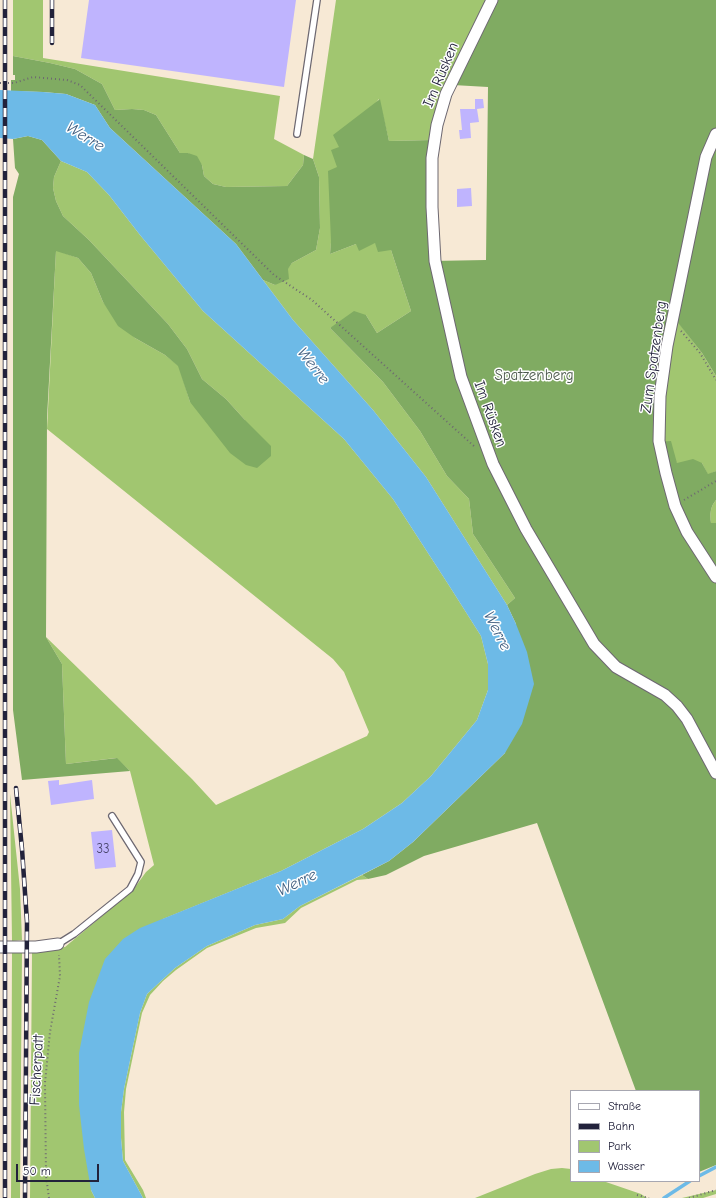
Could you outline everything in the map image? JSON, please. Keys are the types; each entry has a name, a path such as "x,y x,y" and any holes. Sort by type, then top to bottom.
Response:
{"street":[{"name":"Im Rüsken","path":"492,0 446,94 437,125 432,158 432,207 435,261 460,377 493,464 526,529 594,644 616,668 665,695 677,706 687,719 716,773"},
{"name":"Zum Spatzenberg","path":"716,134 706,157 667,346 660,396 659,441 675,506 687,532 716,576"},
{"path":"0,947 36,947 58,944"}],"lane":[{"path":"297,134 316,0"},
{"path":"58,944 74,934 130,889 138,874 141,862 112,816"}],"path":[{"path":"0,83 14,83 33,77 67,80 80,85 274,275 312,300 475,448"},
{"path":"672,321 700,353 716,380"},
{"path":"675,506 716,481"},
{"name":"Fischerpatt","path":"49,1198 46,1176 45,1083 50,1032 60,976 58,944"},
{"path":"689,1198 716,1190"},
{"path":"637,1195 649,1198"}],"green space":[{"path":"13,0 43,0 43,58 280,96 274,139 304,155 303,165 287,186 226,187 213,184 204,176 202,165 188,153 180,153 156,115 144,110 115,110 102,84 75,69 13,56"},
{"path":"336,0 495,0 472,44 432,140 389,141 379,99 339,147 330,254 356,244 375,243 391,250 411,311 377,333 366,315 330,328 383,382 420,431 447,476 469,499 473,534 515,598 507,605 426,477 373,410 293,320 263,280 275,285 292,263 316,250 320,228 319,177 313,159"},
{"name":"Spatzenberg","path":"495,0 716,0 716,376 702,353 671,314 656,442 671,441 677,463 693,459 702,463 708,474 716,471 716,500 711,511 711,523 716,523 716,1165 700,1172 700,1090 636,1090 537,823 424,856 386,875 368,879 362,875 389,861 413,842 505,753 516,624 507,605 515,598 473,534 469,499 447,476 420,431 383,382 330,328 354,311 366,315 377,333 411,311 391,250 378,252 375,243 359,251 356,244 330,254 331,241 328,171 337,167 331,150 339,147 333,135 380,99 389,141 432,140 432,261 486,260 488,87 453,85"},
{"path":"13,56 75,69 102,84 115,110 144,110 156,115 180,153 188,153 197,156 202,165 204,176 213,184 226,187 287,186 303,165 304,155 313,159 319,177 320,228 316,250 292,263 288,269 289,279 275,285 263,280 236,244 110,128 95,105 66,94 11,91 11,80 15,80 15,75 13,75"},
{"path":"28,136 42,140 61,161 54,177 53,188 56,201 63,216 89,240 168,324 187,349 202,379 226,399 271,446 271,456 257,468 246,465 230,453 190,402 178,366 165,355 135,338 118,326 103,302 91,273 78,258 56,251 47,418 46,637 62,664 66,764 117,758 130,771 22,780 13,710 13,197 19,174 15,168 13,139"},
{"path":"61,161 87,172 109,195 203,311 344,439 393,499 450,587 481,636 488,664 488,690 477,720 431,776 402,803 363,829 281,871 163,919 91,1190 95,1198 30,1198 32,952 65,947 133,890 146,872 154,865 130,771 116,758 66,764 62,664 46,637 192,779 216,805 367,736 369,732 344,672 333,659 47,429 56,250 78,258 91,273 103,302 135,338 165,355 179,366 190,402 245,420 226,399 202,379 187,349 168,324 89,240 63,216 56,201 53,188 54,177"},
{"path":"671,313 702,353 716,376 716,471 708,475 702,463 677,463 656,442"},
{"path":"716,500 716,523 711,523 711,511"},
{"path":"10,794 20,889 22,940 12,941"},
{"path":"362,875 368,879 357,880 301,908 285,923 256,928 207,948 176,970 150,995 142,1013 126,1089 124,1112 125,1160 143,1190 146,1198 143,1198 123,1161 121,1112 124,1089 140,1013 147,994 175,968 207,946 255,925 283,919 300,906"},
{"path":"12,951 22,951 20,1198 11,1198"},
{"path":"551,1169 570,1169 570,1182 606,1182 641,1194 647,1198 475,1198"},
{"path":"716,1190 716,1194 703,1198 682,1198"}],"water":[{"name":"Werre","path":"0,90 66,94 95,105 110,128 236,244 293,320 373,410 426,477 507,605 527,652 534,684 522,724 505,753 413,842 389,861 300,906 283,919 255,925 207,946 175,968 147,994 140,1013 124,1089 121,1112 123,1161 143,1198 95,1198 91,1190 84,1149 79,1105 79,1053 89,1002 105,959 123,939 140,928 281,871 363,829 402,803 431,776 477,720 488,690 488,664 481,636 450,587 393,499 344,439 203,311 109,195 87,172 61,161 42,140 28,136 13,139 0,138"}],"building":[{"path":"89,0 296,0 284,87 81,58"},
{"path":"475,99 483,99 484,108 477,109 479,122 470,123 471,138 460,139 459,130 462,130 460,109 475,109"},
{"path":"471,188 472,206 457,207 457,189"},
{"path":"59,780 59,785 92,780 94,799 51,805 48,781"},
{"path":"112,830 116,867 95,869 91,832"}],"waterway":[{"path":"700,1175 716,1167"},
{"path":"664,1198 688,1182"}],"railway":[{"path":"5,0 5,1198"},
{"path":"52,0 52,43"},
{"path":"16,788 27,922 25,1198"}]}
